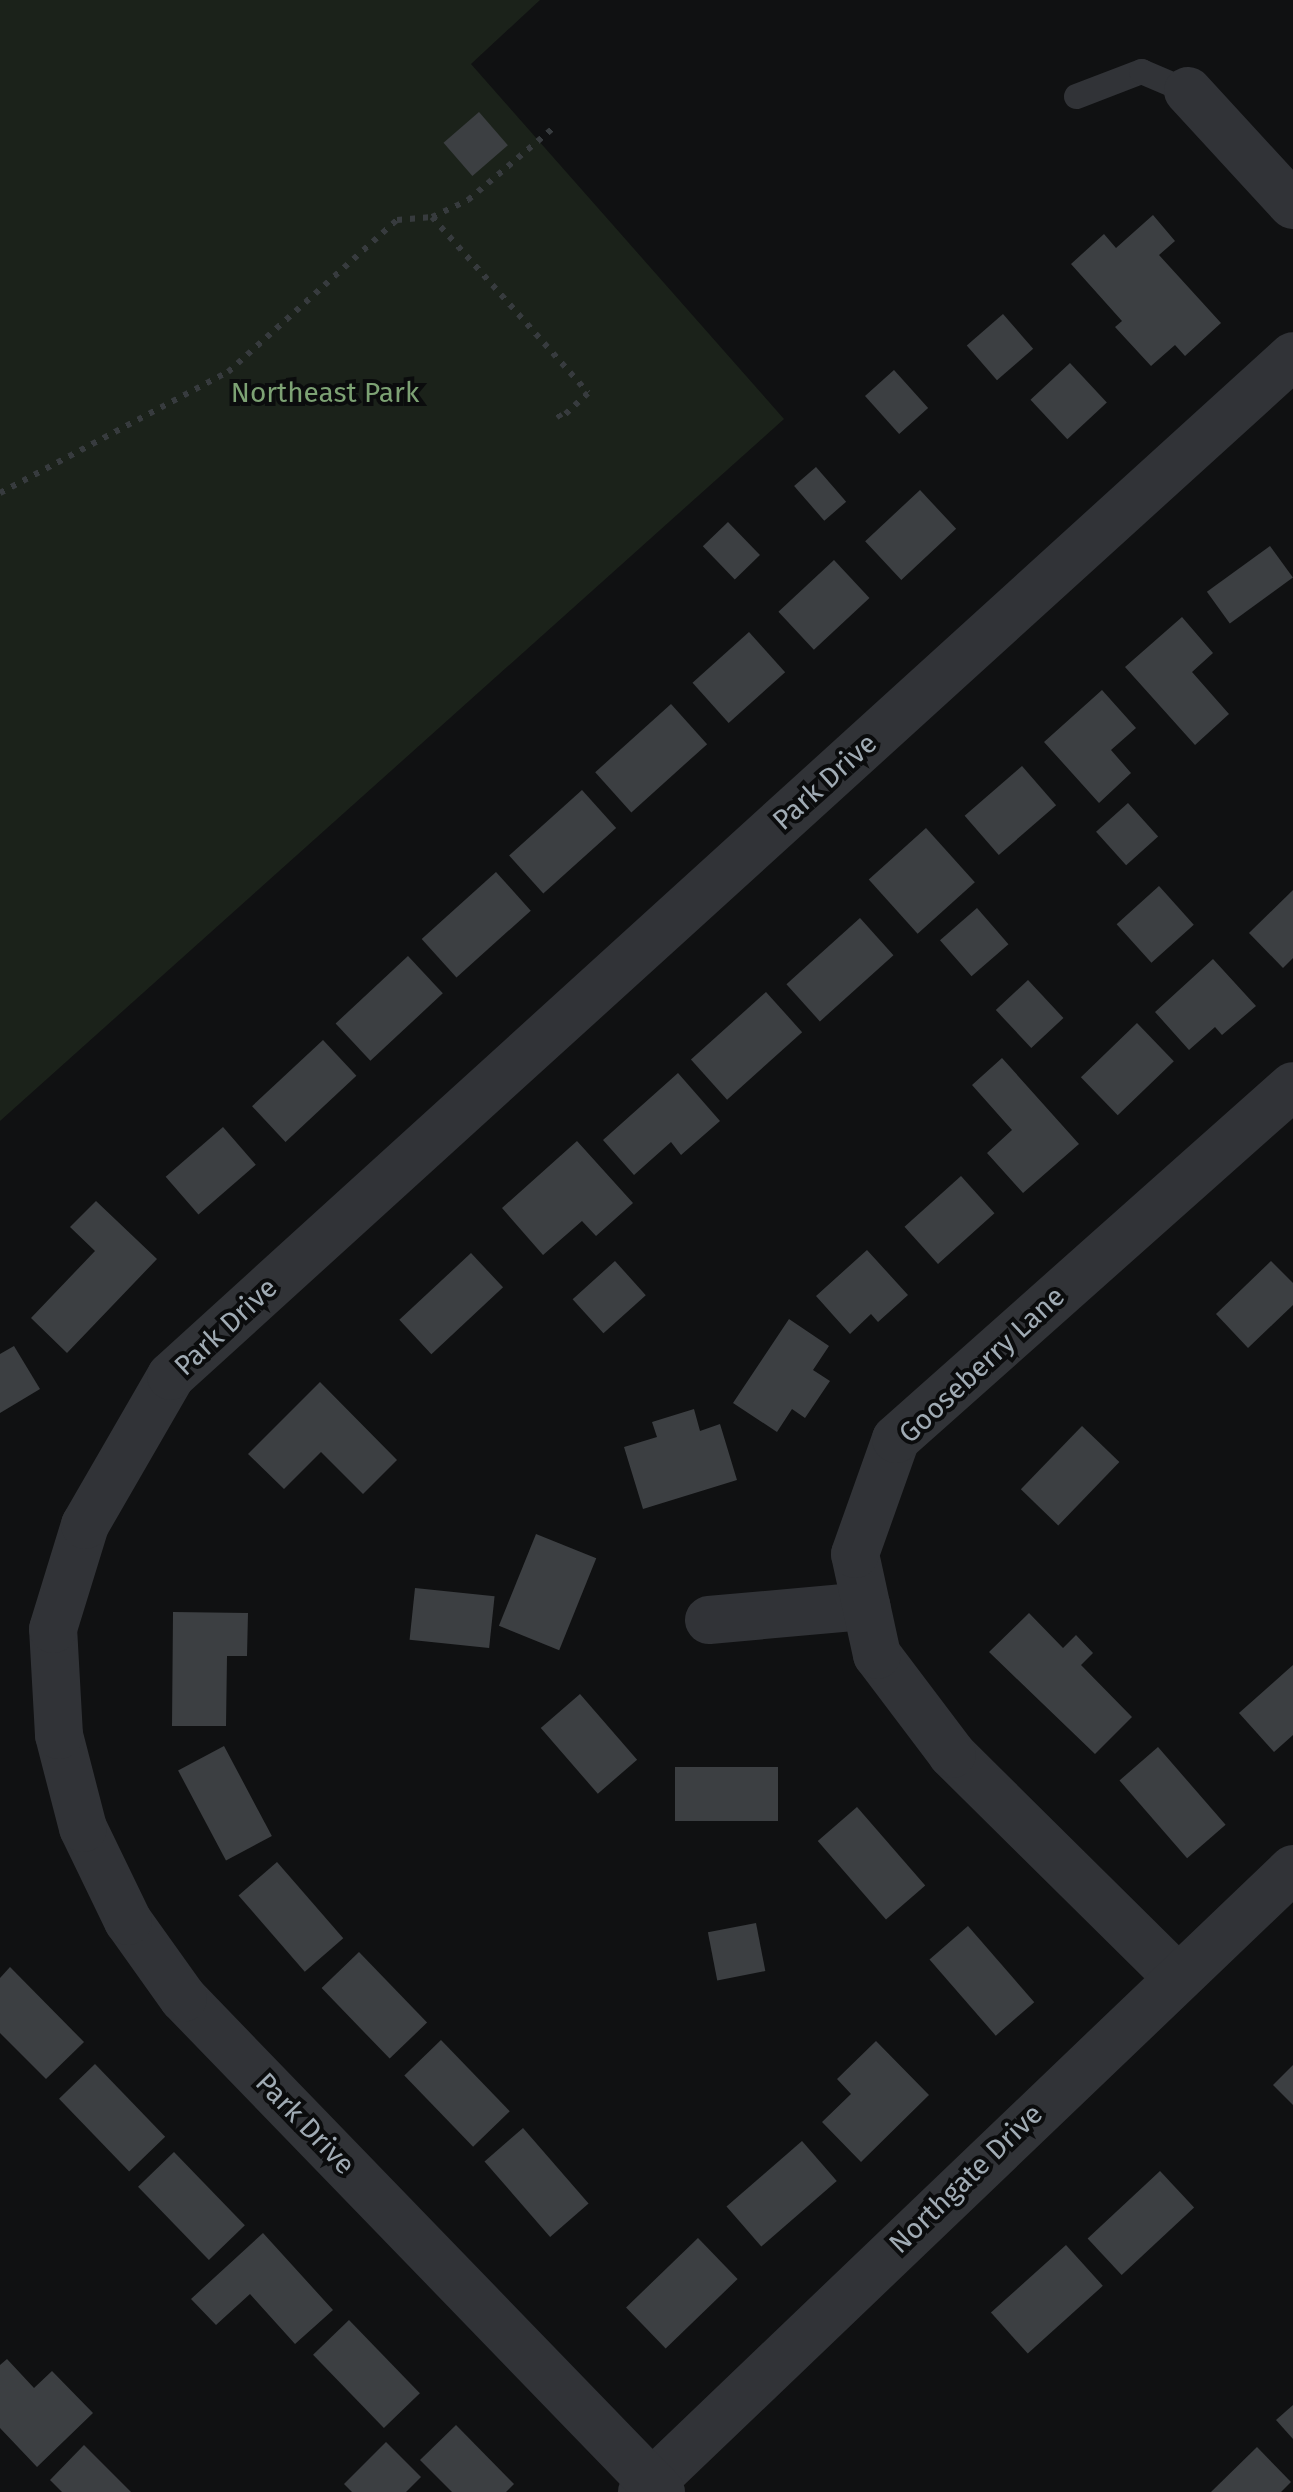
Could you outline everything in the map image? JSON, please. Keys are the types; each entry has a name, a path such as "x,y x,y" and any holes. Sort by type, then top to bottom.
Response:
{"street":[{"path":"1188,91 1293,206"},
{"name":"Park Drive","path":"652,2489 182,1998 128,1921 83,1828 60,1735 53,1629 58,1612 86,1525 172,1376 1293,356"},
{"name":"Gooseberry Lane","path":"1176,1975 952,1754 876,1654 854,1554 896,1438 1293,1086"},
{"path":"708,1620 866,1606"},
{"name":"Northgate Drive","path":"652,2489 1176,1975 1293,1870"}],"lane":[{"path":"1076,96 1141,71 1188,91"}],"path":[{"path":"0,493 228,372 398,220 432,217 468,200 552,129"},
{"path":"432,217 588,393 561,418 554,409"}],"green space":[{"name":"Northeast Park","path":"0,0 540,0 471,64 784,419 0,1121"}],"building":[{"path":"479,112 508,145 472,176 444,143"},
{"path":"1153,215 1175,241 1159,255 1221,323 1185,356 1175,345 1151,366 1115,327 1122,321 1071,264 1104,234 1116,248"},
{"path":"1003,314 1033,349 997,380 967,345"},
{"path":"1070,363 1107,402 1067,439 1031,400"},
{"path":"894,370 928,408 899,434 865,396"},
{"path":"816,467 846,502 824,521 794,486"},
{"path":"920,490 956,529 901,580 865,541"},
{"path":"728,522 760,555 735,579 703,546"},
{"path":"1270,546 1293,578 1230,623 1207,592"},
{"path":"834,560 869,598 814,650 778,612"},
{"path":"1182,617 1213,653 1192,672 1229,714 1195,745 1125,667"},
{"path":"749,632 785,672 729,723 693,683"},
{"path":"1102,690 1136,728 1111,750 1131,773 1099,803 1044,742"},
{"path":"671,704 707,744 631,812 595,772"},
{"path":"1022,766 1056,805 999,855 965,816"},
{"path":"582,790 616,828 543,893 509,856"},
{"path":"1128,803 1158,836 1126,865 1096,832"},
{"path":"926,828 975,882 918,934 869,880"},
{"path":"496,872 531,911 456,978 422,939"},
{"path":"1159,886 1194,925 1151,963 1117,924"},
{"path":"1293,890 1293,958 1283,968 1249,933"},
{"path":"977,908 1008,944 972,976 940,940"},
{"path":"860,918 893,955 820,1021 786,984"},
{"path":"408,956 443,993 370,1061 336,1024"},
{"path":"1213,959 1256,1006 1222,1035 1215,1027 1189,1050 1155,1012"},
{"path":"1028,980 1063,1018 1031,1048 996,1010"},
{"path":"766,992 802,1032 727,1100 691,1060"},
{"path":"1137,1023 1174,1061 1118,1115 1081,1077"},
{"path":"323,1040 356,1076 285,1142 252,1106"},
{"path":"1002,1058 1079,1144 1023,1193 987,1153 1012,1130 972,1085"},
{"path":"678,1073 720,1121 681,1155 671,1142 634,1175 603,1140"},
{"path":"223,1127 256,1165 198,1215 166,1177"},
{"path":"577,1141 633,1203 596,1236 582,1221 543,1255 502,1208"},
{"path":"961,1176 994,1213 938,1264 905,1227"},
{"path":"96,1201 157,1259 67,1353 31,1318 95,1251 70,1227"},
{"path":"867,1250 908,1295 878,1322 871,1314 850,1334 816,1296"},
{"path":"471,1253 503,1287 431,1354 399,1320"},
{"path":"615,1261 646,1295 603,1333 573,1299"},
{"path":"1271,1261 1293,1283 1293,1305 1248,1348 1216,1314"},
{"path":"789,1319 829,1346 813,1370 830,1381 805,1418 792,1409 777,1432 733,1403"},
{"path":"14,1346 40,1389 0,1413 0,1354"},
{"path":"320,1382 397,1460 363,1494 321,1452 284,1489 248,1454"},
{"path":"694,1409 700,1431 720,1424 737,1480 643,1509 624,1447 657,1437 652,1422"},
{"path":"1082,1426 1119,1462 1058,1525 1021,1489"},
{"path":"536,1534 596,1558 559,1650 499,1626"},
{"path":"415,1588 495,1596 489,1648 410,1640"},
{"path":"173,1612 248,1613 247,1656 227,1656 226,1726 172,1726"},
{"path":"1029,1613 1063,1648 1076,1635 1093,1653 1081,1665 1132,1717 1095,1754 989,1652"},
{"path":"1293,1665 1293,1735 1274,1752 1239,1713"},
{"path":"580,1694 637,1760 598,1794 541,1728"},
{"path":"224,1746 272,1836 226,1860 178,1770"},
{"path":"1158,1747 1226,1825 1187,1858 1120,1780"},
{"path":"675,1767 778,1767 778,1821 675,1821"},
{"path":"857,1807 925,1885 886,1920 818,1841"},
{"path":"277,1862 343,1938 305,1972 239,1895"},
{"path":"756,1923 765,1971 717,1980 708,1932"},
{"path":"968,1926 1034,2002 996,2036 930,1959"},
{"path":"359,1952 427,2022 390,2059 322,1988"},
{"path":"10,1967 84,2042 46,2079 0,2033 0,1978"},
{"path":"441,2040 510,2111 473,2147 404,2075"},
{"path":"876,2041 929,2095 861,2162 822,2122 851,2094 837,2079"},
{"path":"95,2064 165,2137 129,2171 59,2099"},
{"path":"1293,2065 1293,2105 1273,2085"},
{"path":"523,2128 589,2203 550,2237 485,2161"},
{"path":"802,2141 837,2181 761,2247 727,2207"},
{"path":"174,2152 245,2225 209,2260 138,2187"},
{"path":"1160,2171 1194,2208 1122,2275 1088,2239"},
{"path":"263,2233 333,2310 295,2344 250,2294 216,2325 191,2299"},
{"path":"698,2238 738,2279 666,2348 626,2307"},
{"path":"1066,2245 1103,2286 1028,2353 991,2313"},
{"path":"349,2320 420,2393 384,2428 313,2355"},
{"path":"7,2359 34,2388 52,2371 93,2413 37,2467 0,2428 0,2365"},
{"path":"1293,2405 1293,2439 1276,2420"},
{"path":"456,2425 514,2484 506,2492 452,2492 420,2460"},
{"path":"386,2442 421,2477 406,2492 352,2492 344,2484"},
{"path":"84,2445 131,2492 62,2492 50,2480"},
{"path":"1257,2447 1291,2482 1281,2492 1211,2492"}]}
